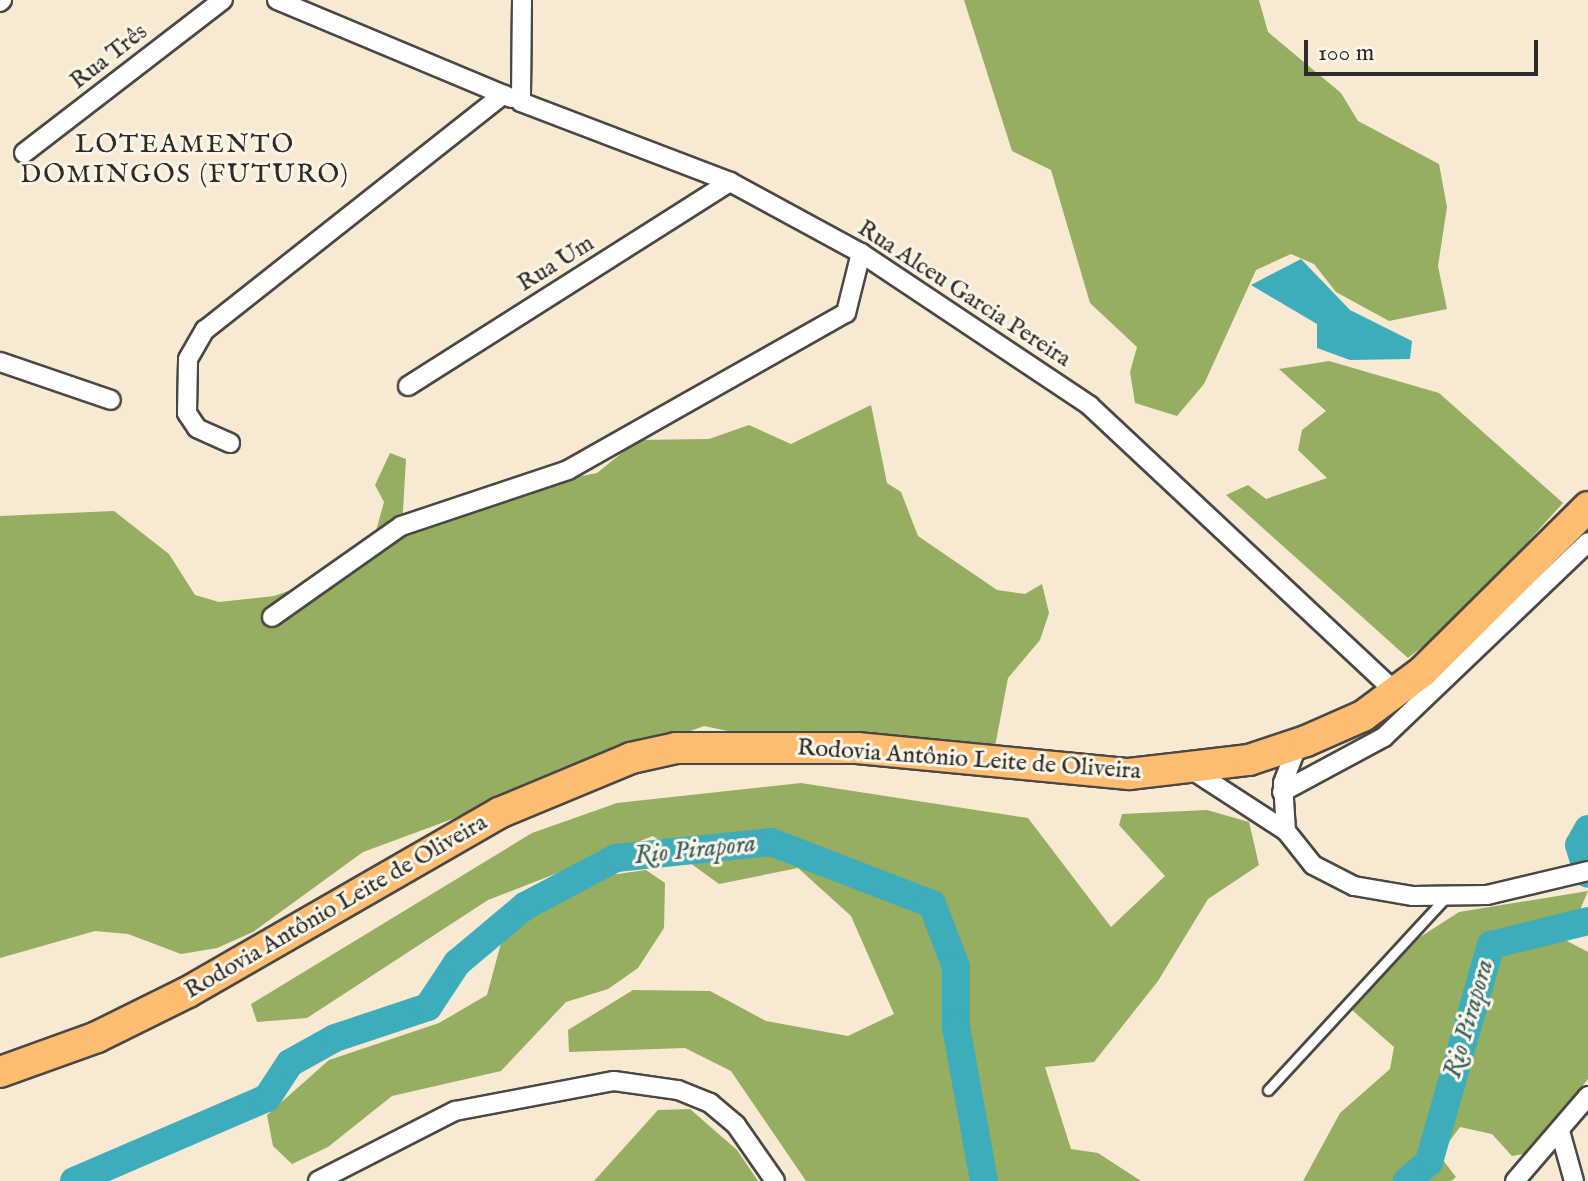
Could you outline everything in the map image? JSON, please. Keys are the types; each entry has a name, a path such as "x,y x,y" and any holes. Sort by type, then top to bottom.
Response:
{"main road":[{"name":"Rodovia Antônio Leite de Oliveira","path":"0,1072 97,1037 202,985 499,813 631,758 676,748 857,748 1129,774 1192,770 1298,744 1363,716 1395,691 1473,626 1588,507"}],"street":[{"name":"Rua Três","path":"24,153 223,0"},
{"name":"Rua Alceu Garcia Pereira","path":"277,0 512,99 730,182 861,253 1090,406 1395,691"},
{"path":"230,443 197,428 187,413 188,359 205,330 512,99 522,0"},
{"name":"Rua Um","path":"408,386 730,182"},
{"path":"272,617 401,526 579,465 846,313 861,253"},
{"path":"0,362 111,400"},
{"path":"1282,792 1384,737 1588,542"},
{"path":"1286,831 1282,792 1298,744"},
{"path":"1192,770 1286,831 1313,865 1354,886 1447,896 1588,871"},
{"path":"318,1181 455,1111 614,1081 678,1090 710,1103 736,1125 775,1181"},
{"path":"1515,1181 1588,1096"},
{"path":"1560,1131 1574,1181"}],"lane":[{"path":"1268,1090 1447,896"}],"green space":[{"path":"964,0 1259,0 1268,32 1341,93 1358,121 1439,164 1447,207 1438,266 1447,309 1389,321 1336,292 1314,264 1291,254 1256,270 1204,384 1177,416 1135,403 1130,372 1137,347 1090,303 1051,170 1012,151"},
{"path":"1329,361 1439,393 1563,503 1457,620 1408,658 1226,495 1248,485 1266,499 1327,478 1298,450 1302,430 1326,411 1279,369"},
{"path":"871,405 887,483 901,492 918,536 997,590 1025,594 1042,584 1049,613 1040,640 1008,678 994,752 808,746 778,732 747,735 704,726 363,852 253,932 217,948 181,954 128,934 95,931 0,958 0,516 114,511 169,554 195,595 219,602 274,596 305,585 345,553 370,553 384,502 375,485 390,453 406,459 402,528 531,486 597,473 638,440 709,439 749,425 791,444"},
{"path":"801,783 1028,818 1111,927 1165,876 1119,825 1122,814 1207,810 1249,822 1259,865 1208,899 1158,981 1094,1062 1045,1067 1071,1149 1098,1153 1141,1181 806,1181 731,1071 685,1048 569,1052 568,1030 633,990 710,991 766,1021 848,1036 894,1014 851,916 798,868 719,884 653,836 488,900 307,1018 257,1022 251,1004 532,833 617,803"},
{"path":"646,870 665,883 664,928 638,968 608,989 566,1002 501,1071 392,1096 328,1147 292,1164 273,1146 267,1115 329,1060 439,1023 487,995 504,932 603,876"},
{"path":"1588,891 1567,941 1588,952 1588,1079 1529,1153 1512,1156 1492,1134 1460,1127 1439,1155 1456,1177 1451,1181 1303,1181 1340,1113 1390,1069 1394,1047 1352,1010 1417,939 1459,912"},
{"path":"690,1109 737,1150 758,1181 594,1181 658,1110"}],"water":[{"path":"1301,259 1350,310 1412,341 1410,359 1350,360 1317,348 1317,324 1251,285"}],"waterway":[{"name":"Rio Pirapora","path":"1588,829 1579,845 1588,874"},
{"name":"Rio Pirapora","path":"74,1181 267,1098 290,1063 335,1038 428,1007 457,963 525,906 616,858 771,842 932,904 956,967 956,1027 984,1181"},
{"name":"Rio Pirapora","path":"1407,1181 1429,1162 1491,945 1588,921"}],"district":[{"name":"LOTEAMENTO DOMINGOS (FUTURO)","path":"185,160"}]}
